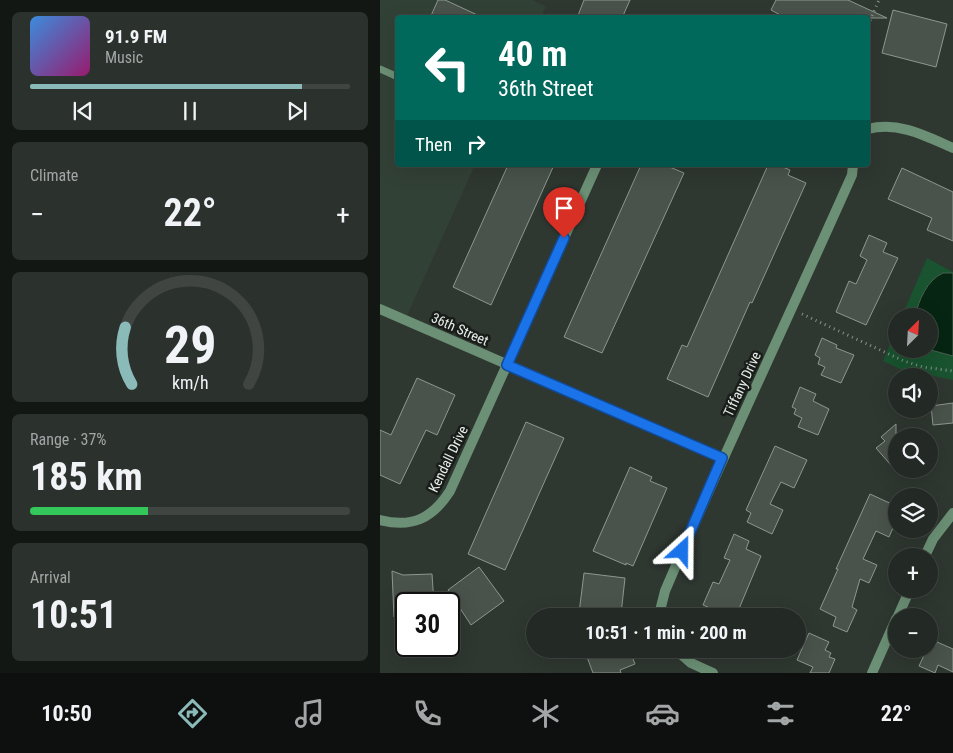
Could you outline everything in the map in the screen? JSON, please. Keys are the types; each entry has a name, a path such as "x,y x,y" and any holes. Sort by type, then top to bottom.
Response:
{"street":[{"path":"870,128 878,126 894,126 909,129 953,148"},
{"path":"507,365 596,167"},
{"name":"Tiffany Drive","path":"661,608 665,591 722,458 792,309 852,175 853,167"},
{"name":"36th Street","path":"380,309 722,458"},
{"name":"Kendall Drive","path":"380,520 407,524 436,510 450,491 507,365"},
{"path":"929,548 933,539 953,512"},
{"path":"872,673 888,638"},
{"path":"685,658 691,663 713,673"}],"lane":[{"path":"380,69 395,76"}],"path":[{"path":"870,20 879,0"},
{"path":"792,309 904,361 923,367 953,371"}],"shaded area":[{"path":"380,0 532,0 546,6 542,15 395,15 395,167 474,167 405,320 380,309"},
{"path":"927,258 953,272 953,380 938,377 938,368 898,368 883,361 888,349 888,358 938,358 938,308 905,308"},
{"path":"943,273 953,273 953,356 938,352 938,308 918,308 928,285"}],"building":[{"path":"438,0 445,0 478,15 431,15"},
{"path":"584,0 630,0 623,15 578,15"},
{"path":"776,0 848,0 887,18 870,18 870,15 780,15 771,10"},
{"path":"893,10 947,24 936,67 882,53"},
{"path":"507,167 553,167 491,305 453,287"},
{"path":"640,167 670,167 684,173 602,353 564,337"},
{"path":"767,167 783,167 790,170 788,175 806,183 708,397 667,379 682,345 687,347"},
{"path":"902,168 953,192 953,241 927,230 932,218 888,199"},
{"path":"869,235 887,243 883,252 898,258 866,325 836,312 849,281 856,284 867,260 860,256"},
{"path":"822,338 837,345 836,348 854,355 841,383 821,375 825,367 818,364 820,358 815,355"},
{"path":"417,378 455,395 437,435 426,430 400,484 380,475 380,430 391,435"},
{"path":"800,387 816,394 813,401 829,409 818,435 798,427 802,418 794,414 796,409 792,407"},
{"path":"953,403 953,423 933,425 932,418 938,418 938,405"},
{"path":"526,422 564,438 505,570 468,554"},
{"path":"888,431 888,462 876,448 885,441 881,437"},
{"path":"775,446 807,460 794,488 781,482 770,504 783,510 772,534 747,522 751,513 746,510"},
{"path":"630,467 652,477 650,481 667,488 633,566 626,563 626,565 593,551"},
{"path":"870,494 888,502 888,537 876,531 863,559 877,565 869,583 860,579 852,607 857,610 847,632 833,626 836,617 820,609 838,569 836,569"},
{"path":"734,534 749,541 746,549 761,556 739,608 708,608 703,605 713,582 719,584 730,560 724,558"},
{"path":"479,567 504,601 471,625 460,608 460,592 449,592 448,590"},
{"path":"392,571 403,575 432,574 433,592 395,592 394,617"},
{"path":"584,573 625,578 622,608 580,608"},
{"path":"809,633 829,642 825,650 831,653 829,657 835,659 829,673 810,673 813,667 797,660 798,658 806,658 806,640"},
{"path":"938,642 953,649 953,672 938,665 935,673 919,666 923,658 938,658"},
{"path":"587,658 633,658 635,664 620,670 621,673 593,673"}],"route":[{"path":"564,238 507,365 722,458 682,551"}]}
